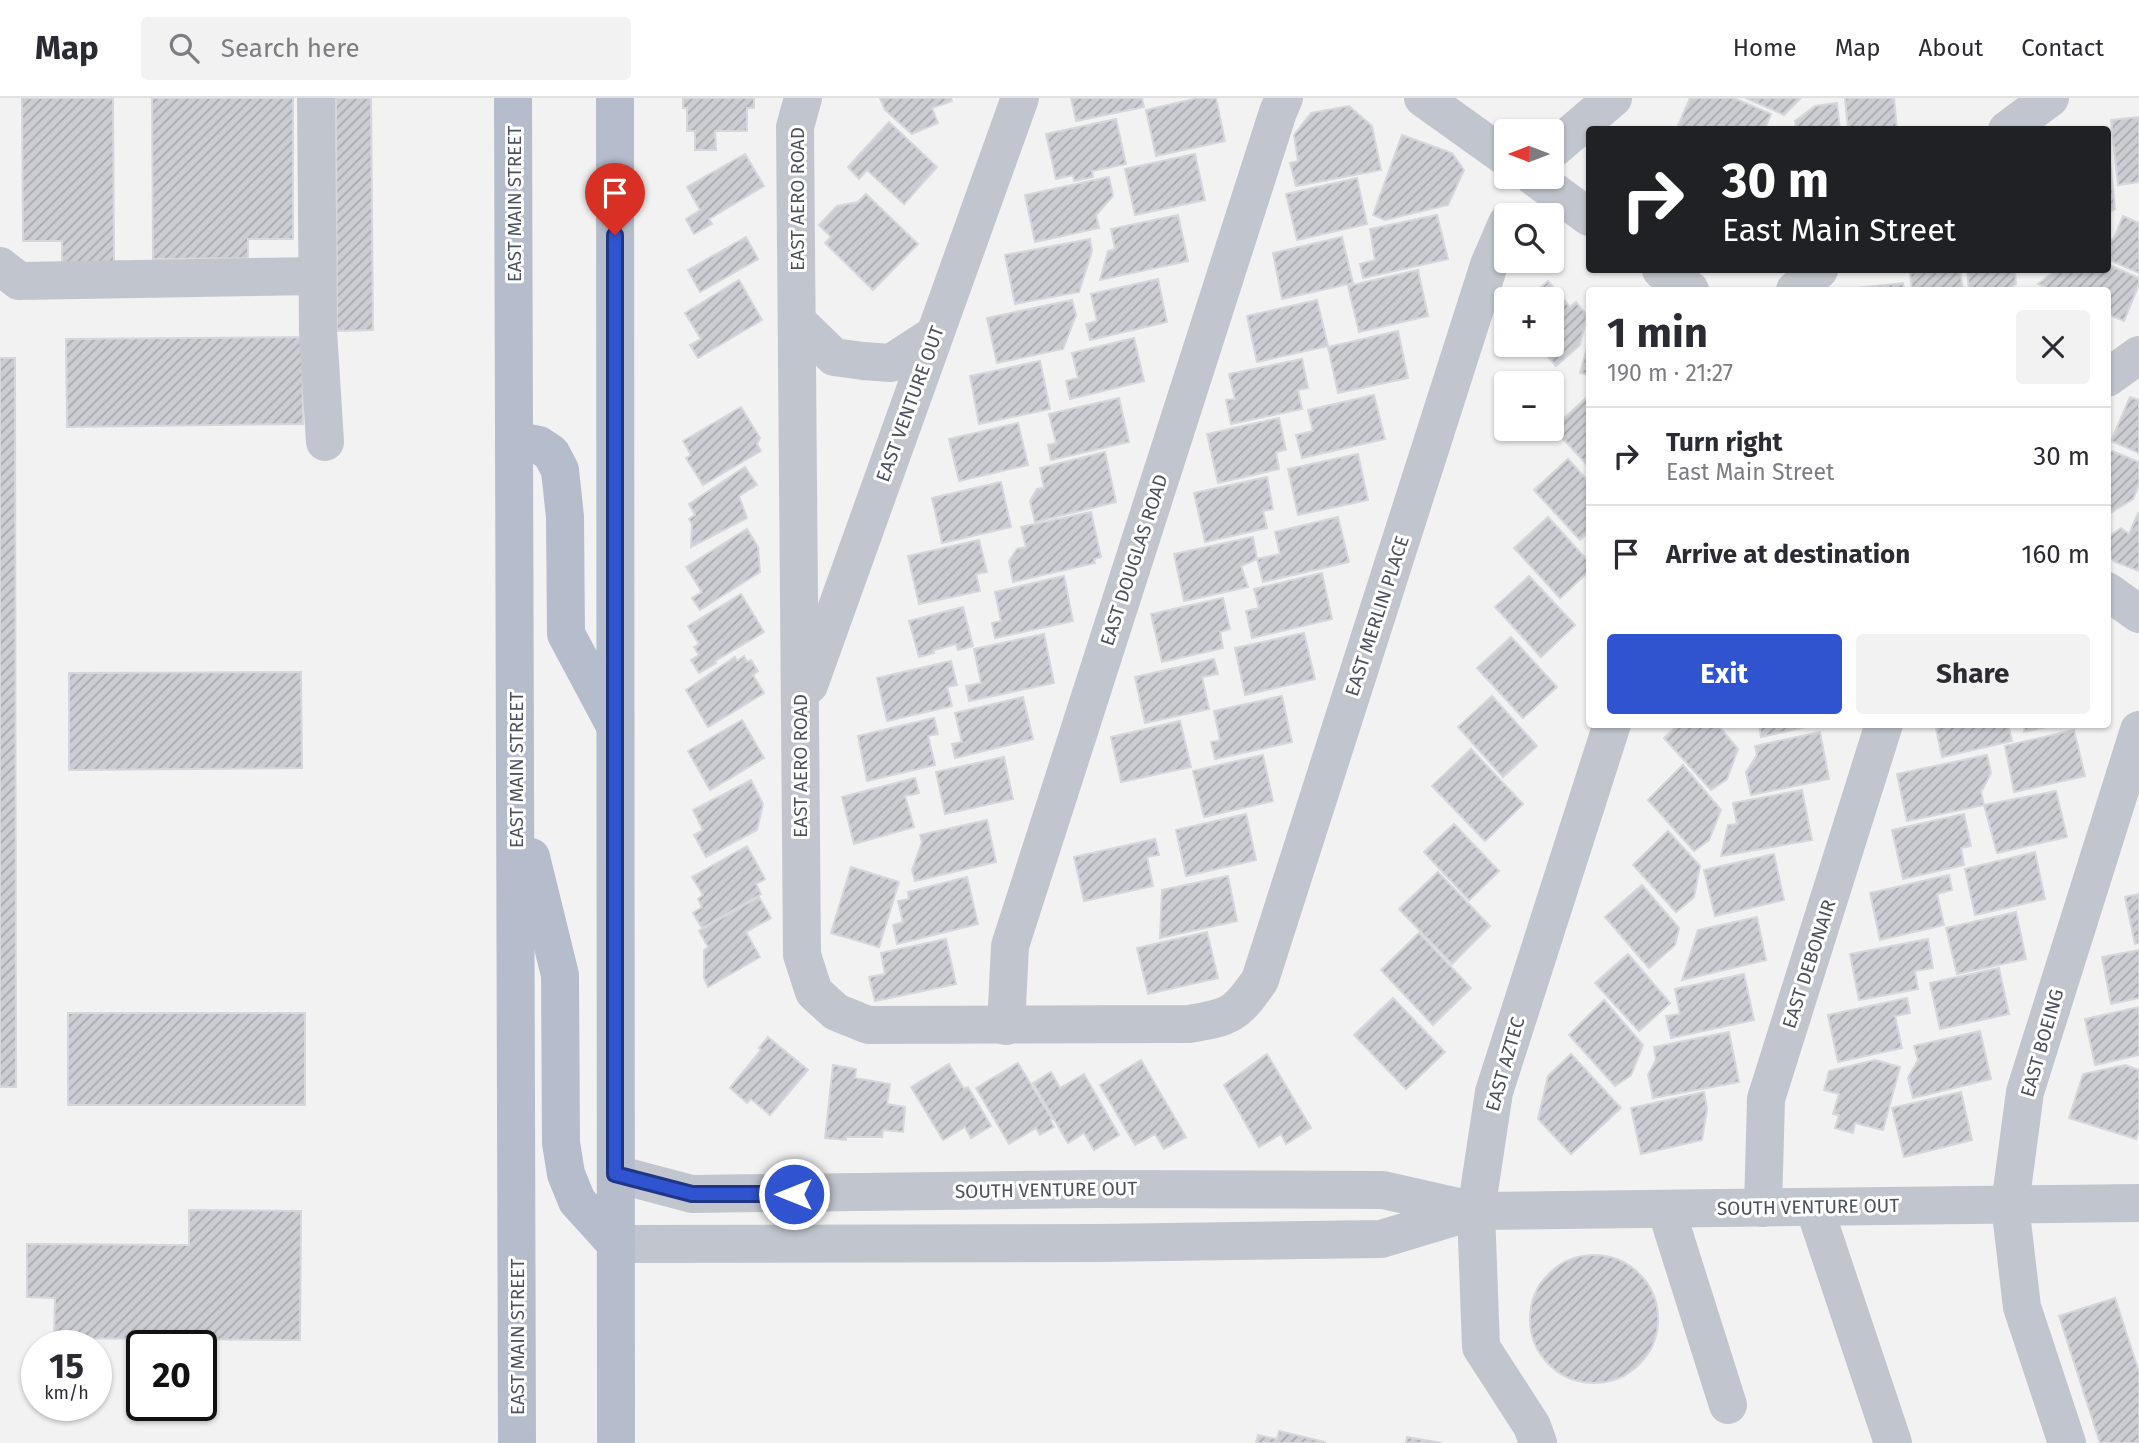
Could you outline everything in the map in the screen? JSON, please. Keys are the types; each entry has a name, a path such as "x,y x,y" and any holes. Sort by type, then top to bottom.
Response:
{"main road":[{"name":"EAST MAIN STREET","path":"513,98 517,1443"},
{"path":"615,98 616,1443"},
{"path":"515,440 539,445 551,453 560,470 565,517 566,635 615,727"},
{"path":"517,801 561,975 561,1143 566,1174 577,1200 615,1244"}],"lane":[{"path":"316,98 318,330 325,442"},
{"name":"EAST AERO ROAD","path":"803,98 794,127 802,955 814,992 836,1012 868,1025 1189,1024 1219,1019 1241,1007"},
{"name":"EAST VENTURE OUT","path":"800,710 1020,98"},
{"name":"EAST DOUGLAS ROAD","path":"1006,1026 1010,946 1284,98"},
{"path":"1423,98 1494,149"},
{"path":"1564,140 1613,98"},
{"path":"2012,126 2050,98"},
{"path":"1550,189 1586,215"},
{"name":"EAST MERLIN PLACE","path":"1241,1007 1260,980 1494,253"},
{"path":"0,266 19,281 317,276"},
{"path":"1665,273 1685,287"},
{"path":"1799,287 1816,273"},
{"path":"796,321 834,357 863,362 891,363 934,335"},
{"path":"2111,375 2139,355"},
{"path":"2111,594 2139,614"},
{"name":"EAST AZTEC","path":"1538,1443 1532,1426 1481,1347 1476,1210 1494,1091 1611,728"},
{"name":"EAST DEBONAIR","path":"1762,1208 1766,1099 1883,728"},
{"name":"EAST BOEING","path":"2067,1443 2022,1307 2010,1205 2025,1091 2139,730"},
{"name":"SOUTH VENTURE OUT","path":"615,1174 692,1194 1192,1189 1383,1190 1476,1210 2139,1203"},
{"path":"1192,1189 1220,1241"},
{"path":"878,1243 908,1191"},
{"path":"819,1193 819,1243"},
{"path":"1814,1207 1893,1443"},
{"path":"1666,1209 1728,1405"},
{"name":"SOUTH VENTURE OUT","path":"615,1244 1381,1239 1476,1210"}],"building":[{"path":"22,98 113,98 114,262 62,262 62,241 23,241"},
{"path":"152,98 293,98 293,239 248,239 248,258 153,259"},
{"path":"336,98 371,98 373,330 337,331"},
{"path":"683,98 754,98 754,108 747,108 747,131 715,131 716,150 695,150 695,131 687,131 687,108 683,108"},
{"path":"880,98 951,98 952,101 932,108 938,123 912,134 885,110"},
{"path":"1071,98 1142,98 1144,107 1076,121"},
{"path":"1198,98 1216,98 1225,141 1156,156 1146,110"},
{"path":"1690,98 1734,98 1771,114 1766,126 1678,126"},
{"path":"1746,98 1801,98 1784,115"},
{"path":"1845,98 1894,98 1897,126 1848,126"},
{"path":"1837,103 1840,126 1796,126 1795,121 1815,106"},
{"path":"1349,106 1372,126 1381,170 1296,186 1290,163 1298,161 1294,135 1311,113"},
{"path":"2139,117 2139,182 2118,185 2111,120"},
{"path":"1116,119 1126,164 1092,171 1093,177 1074,181 1073,175 1056,179 1046,134"},
{"path":"889,122 937,167 904,204 867,170 859,179 848,167"},
{"path":"1402,135 1452,153 1464,170 1448,205 1385,220 1373,215"},
{"path":"745,154 764,186 709,219 712,224 694,234 686,219 700,210 687,187"},
{"path":"1195,154 1205,200 1135,215 1125,169"},
{"path":"2111,171 2115,209 2111,212"},
{"path":"1109,177 1113,196 1096,215 1099,228 1035,242 1025,195"},
{"path":"1357,178 1367,224 1297,240 1286,194"},
{"path":"866,194 918,244 873,290 825,243 831,237 819,225 837,206 858,202"},
{"path":"1178,215 1188,261 1100,280 1108,251 1115,249 1111,229"},
{"path":"1437,215 1448,259 1363,278 1360,264 1375,260 1370,229"},
{"path":"2123,216 2139,223 2139,273 2111,261 2111,239 2113,240"},
{"path":"746,237 758,259 700,292 688,270"},
{"path":"1342,237 1353,283 1282,299 1273,253"},
{"path":"1090,239 1092,251 1079,292 1015,304 1005,255"},
{"path":"2111,266 2139,278 2124,321 2111,316 2111,287 2045,287 2038,284 2052,273 2111,273"},
{"path":"1418,270 1428,316 1359,332 1348,286"},
{"path":"1910,273 1960,273 1963,287 1912,287"},
{"path":"1967,273 2015,273 2016,284 2011,287 1969,287"},
{"path":"1158,279 1167,322 1090,340 1086,324 1097,321 1091,294"},
{"path":"739,280 762,320 698,358 690,345 701,339 685,313"},
{"path":"1548,281 1553,287 1541,287"},
{"path":"1903,283 1904,287 1866,287"},
{"path":"1072,300 1076,315 1063,349 997,363 987,318"},
{"path":"1317,300 1328,346 1257,362 1247,316"},
{"path":"1564,300 1570,307 1576,302 1586,314 1580,345 1556,366 1548,357 1564,357"},
{"path":"1398,331 1408,378 1338,393 1328,347"},
{"path":"302,337 303,424 67,427 66,339"},
{"path":"1134,338 1144,381 1070,399 1066,381 1078,378 1072,353"},
{"path":"1586,352 1586,374 1580,373"},
{"path":"0,358 15,358 16,1087 0,1087"},
{"path":"1302,359 1308,388 1298,390 1302,409 1231,424 1226,400 1235,399 1229,374"},
{"path":"1040,361 1050,409 979,424 970,376"},
{"path":"1374,395 1385,439 1302,458 1296,435 1313,431 1308,410"},
{"path":"2130,397 2139,400 2139,453 2111,441"},
{"path":"1119,398 1129,442 1051,460 1048,445 1056,443 1049,414"},
{"path":"1586,398 1586,464 1564,440 1564,418"},
{"path":"741,407 760,438 757,444 761,451 703,485 686,458 691,455 683,441"},
{"path":"1279,418 1286,450 1276,452 1279,469 1218,483 1207,434"},
{"path":"1018,423 1028,465 959,481 949,439"},
{"path":"2111,451 2139,462 2139,485 2133,499 2111,513"},
{"path":"1105,452 1116,502 1035,522 1030,501 1037,489 1044,488 1040,468"},
{"path":"1358,454 1368,500 1298,515 1288,469"},
{"path":"1568,459 1586,479 1586,534 1580,540 1534,490"},
{"path":"745,467 757,485 739,496 747,518 691,547 692,524 689,519 695,515 689,504"},
{"path":"1267,477 1273,509 1263,511 1267,528 1205,542 1194,493"},
{"path":"1001,482 1011,527 942,543 932,498"},
{"path":"1091,512 1101,557 1094,559 1095,563 1013,582 1009,561 1017,549 1026,547 1021,527"},
{"path":"2138,513 2139,571 2111,558 2111,535 2121,528 2129,534"},
{"path":"1338,517 1349,562 1263,582 1257,559 1280,554 1275,532"},
{"path":"1548,517 1586,559 1586,574 1560,598 1514,548"},
{"path":"747,529 758,547 760,572 700,610 692,598 702,592 686,567"},
{"path":"1253,537 1257,559 1241,566 1248,587 1184,601 1174,554"},
{"path":"979,540 987,572 976,574 980,591 919,604 908,556"},
{"path":"1322,573 1332,619 1252,638 1246,611 1259,608 1254,589"},
{"path":"1064,576 1073,621 995,638 992,623 1001,621 995,592"},
{"path":"1529,576 1575,625 1541,657 1495,607"},
{"path":"741,594 764,632 699,673 691,660 699,655 694,647 699,644 688,626"},
{"path":"1223,598 1230,629 1220,632 1223,648 1162,662 1151,614"},
{"path":"963,607 973,646 958,650 956,644 919,657 909,621"},
{"path":"1304,633 1315,679 1245,695 1235,648"},
{"path":"1044,634 1054,683 969,701 966,686 981,683 974,649"},
{"path":"1511,637 1557,687 1523,718 1477,668"},
{"path":"744,656 747,662 751,660 758,671 753,675 764,693 708,727 686,690 735,657 737,661"},
{"path":"1214,659 1218,674 1202,677 1209,709 1145,723 1135,677"},
{"path":"951,661 957,685 947,687 952,706 887,721 877,678"},
{"path":"301,672 302,768 69,770 69,673"},
{"path":"1282,696 1292,742 1215,759 1211,742 1220,740 1214,711"},
{"path":"1492,696 1537,746 1503,777 1458,727"},
{"path":"1023,697 1033,739 955,758 952,744 962,742 955,713"},
{"path":"934,718 938,734 928,736 935,765 867,781 858,736"},
{"path":"742,720 764,758 710,790 688,751"},
{"path":"1180,721 1191,767 1121,782 1111,737"},
{"path":"1675,728 1720,728 1738,749 1727,779 1711,790 1664,738"},
{"path":"1760,728 1802,728 1761,737"},
{"path":"1936,728 2009,728 2012,741 1942,757"},
{"path":"2024,728 2042,728 2024,732"},
{"path":"2074,730 2085,776 2014,792 2005,746"},
{"path":"1820,732 1829,779 1751,795 1746,772 1757,755 1755,746"},
{"path":"1471,749 1523,804 1485,841 1432,786"},
{"path":"1263,755 1273,801 1204,817 1193,771"},
{"path":"1987,755 1991,773 1981,792 1984,805 1907,821 1897,774"},
{"path":"1004,757 1013,799 945,814 936,772"},
{"path":"1683,765 1721,810 1709,840 1694,851 1648,800"},
{"path":"915,778 919,793 905,796 914,827 854,844 842,797"},
{"path":"751,780 763,804 757,830 706,857 694,835 703,830 693,810"},
{"path":"1802,790 1812,840 1721,856 1728,825 1737,824 1733,803"},
{"path":"2056,791 2067,837 1997,853 1984,805"},
{"path":"1246,814 1256,860 1186,876 1176,830"},
{"path":"1964,814 1971,846 1961,848 1964,865 1903,879 1892,830"},
{"path":"987,820 996,862 915,881 912,870 922,842 920,835"},
{"path":"1454,824 1499,871 1469,900 1424,852"},
{"path":"1668,831 1700,866 1694,897 1676,912 1633,865"},
{"path":"1155,839 1159,855 1147,857 1153,886 1084,901 1074,857"},
{"path":"747,846 765,879 756,884 761,894 702,928 693,913 702,907 698,899 703,895 692,877"},
{"path":"2035,852 2045,899 1975,915 1965,869"},
{"path":"1774,854 1784,900 1715,916 1704,870"},
{"path":"851,867 899,882 879,947 831,933"},
{"path":"1438,872 1490,926 1452,964 1399,909"},
{"path":"1949,875 1952,890 1937,894 1944,925 1880,940 1870,893"},
{"path":"1228,876 1237,921 1160,938 1162,890"},
{"path":"967,877 978,924 897,944 893,925 903,922 898,901 909,899 908,892"},
{"path":"1642,885 1679,928 1675,945 1649,968 1605,917"},
{"path":"2139,894 2139,943 2135,944 2125,897"},
{"path":"759,897 771,918 746,932 760,957 708,987 704,978 704,950 708,947 699,931"},
{"path":"2016,912 2026,959 1957,974 1946,928"},
{"path":"1757,917 1766,960 1682,980 1698,930"},
{"path":"1207,932 1218,978 1148,994 1137,948"},
{"path":"1419,933 1471,988 1433,1025 1381,970"},
{"path":"946,939 956,984 875,1001 869,977 885,974 881,953"},
{"path":"1928,939 1933,968 1915,971 1918,989 1859,1000 1850,954"},
{"path":"2139,950 2139,998 2111,1004 2102,957"},
{"path":"1628,954 1670,1003 1639,1031 1595,983"},
{"path":"1999,968 2009,1014 1940,1029 1930,983"},
{"path":"1744,974 1754,1020 1671,1038 1666,1016 1680,1014 1675,989"},
{"path":"1393,998 1445,1052 1406,1089 1354,1035"},
{"path":"1907,998 1910,1013 1895,1016 1902,1048 1838,1062 1828,1015"},
{"path":"1604,1000 1643,1045 1631,1075 1615,1086 1569,1035"},
{"path":"2139,1007 2139,1055 2095,1065 2085,1019"},
{"path":"68,1013 305,1013 305,1105 68,1105"},
{"path":"1980,1031 1991,1079 1913,1098 1908,1078 1918,1060 1914,1046"},
{"path":"1729,1032 1739,1082 1653,1098 1648,1075 1656,1060 1654,1047"},
{"path":"768,1037 808,1070 770,1115 751,1099 747,1103 730,1088 761,1050 759,1048"},
{"path":"1267,1054 1311,1128 1286,1144 1281,1134 1259,1147 1224,1085"},
{"path":"1571,1054 1621,1108 1571,1154 1538,1119 1548,1076"},
{"path":"1141,1060 1186,1137 1164,1149 1155,1134 1135,1145 1100,1085"},
{"path":"1875,1060 1900,1067 1883,1130 1855,1123 1853,1133 1835,1128 1839,1115 1833,1114 1839,1094 1824,1090 1829,1071"},
{"path":"1018,1063 1052,1119 1050,1120 1054,1127 1040,1135 1036,1128 1009,1144 976,1088"},
{"path":"949,1064 964,1089 968,1087 991,1126 971,1138 965,1127 943,1140 911,1087"},
{"path":"833,1065 856,1069 855,1078 890,1084 887,1104 905,1107 903,1132 883,1130 882,1137 846,1137 846,1140 825,1138"},
{"path":"2125,1065 2139,1070 2139,1131 2136,1139 2069,1118 2083,1074"},
{"path":"1051,1072 1060,1088 1084,1074 1119,1135 1094,1150 1084,1133 1068,1143 1033,1083"},
{"path":"1704,1092 1707,1109 1702,1140 1641,1154 1631,1108"},
{"path":"1961,1092 1972,1140 1904,1157 1892,1108"},
{"path":"189,1210 301,1211 300,1340 217,1339 217,1330 126,1330 126,1339 112,1338 112,1330 54,1330 55,1298 27,1297 27,1244 189,1245"},
{"path":"1594,1255 1619,1259 1640,1273 1654,1294 1658,1319 1654,1344 1640,1365 1619,1379 1594,1383 1569,1379 1548,1365 1534,1344 1530,1319 1534,1294 1548,1273 1569,1259"},
{"path":"2115,1298 2139,1372 2139,1443 2100,1443 2059,1316"},
{"path":"1279,1431 1325,1443 1256,1443 1258,1435 1277,1439"},
{"path":"1407,1437 1442,1443 1406,1443"}],"route":[{"path":"615,235 615,1174 692,1194 794,1194"}]}
